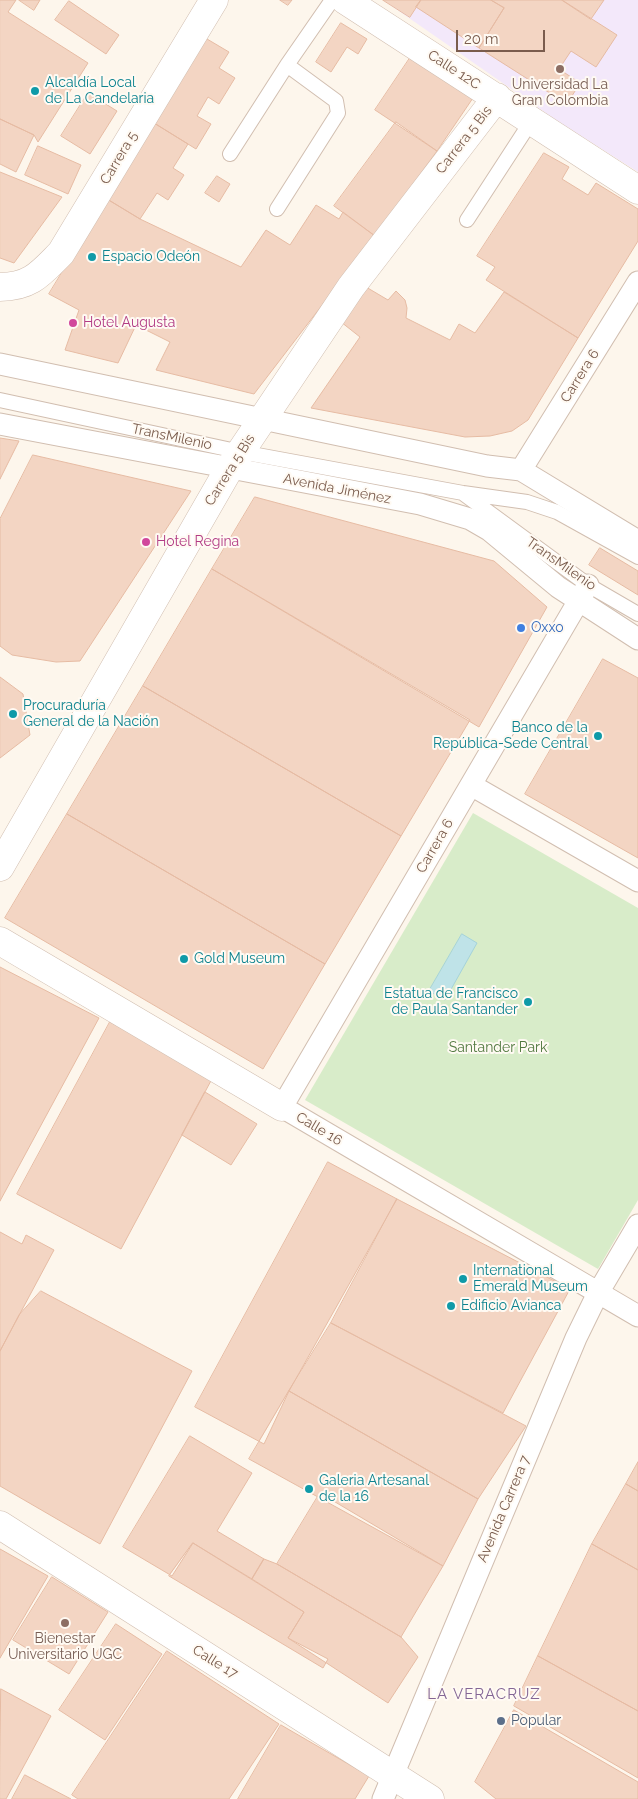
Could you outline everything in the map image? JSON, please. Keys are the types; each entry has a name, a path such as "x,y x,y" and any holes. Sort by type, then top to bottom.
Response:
{"street":[{"name":"Carrera 5","path":"0,287 16,287 38,276 61,253 214,0"},
{"name":"Calle 12C","path":"345,0 638,190"},
{"name":"Carrera 5 Bis","path":"0,867 235,460 351,287 497,97"},
{"name":"Carrera 6","path":"521,470 638,282"},
{"path":"0,364 487,466 521,470 638,542"},
{"name":"Avenida Jiménez","path":"0,424 235,460 420,504 470,519 583,593 638,640"},
{"name":"Carrera 6","path":"282,1107 583,593"},
{"path":"471,785 638,881"},
{"name":"Calle 16","path":"0,941 638,1316"},
{"name":"Avenida Carrera 7","path":"388,1787 576,1338 598,1293 638,1225"},
{"name":"Calle 17","path":"0,1525 388,1787 430,1799"}],"lane":[{"path":"230,154 287,65 332,0"},
{"path":"277,209 338,113 336,101 287,65"},
{"path":"467,220 532,120"},
{"name":"TransMilenio","path":"0,400 235,460 507,498 545,507 638,557"},
{"name":"TransMilenio","path":"463,493 583,593 638,614"}],"shaded area":[{"name":"Universidad La Gran Colombia","path":"383,0 638,0 638,172 556,120"}],"green space":[{"name":"Santander Park","path":"473,813 638,908 638,1200 598,1269 305,1100"}],"water":[{"path":"462,934 477,943 445,1000 429,991"}],"building":[{"name":"Alcaldía Local de La Candelaria","path":"0,0 16,0 8,12 88,63 38,142 34,135 0,119"},
{"path":"19,0 40,0 34,10"},
{"path":"280,0 292,0 288,5"},
{"path":"383,0 421,0 410,17"},
{"path":"421,0 491,0 504,8 479,48 416,7"},
{"path":"491,0 562,0 617,35 596,67 571,51 559,69 580,83 567,104 479,48 504,8"},
{"path":"562,0 604,0 591,19"},
{"path":"69,1 119,35 106,54 55,20"},
{"path":"341,23 367,39 358,54 347,47 331,72 316,62"},
{"path":"207,39 229,52 219,68 235,78 219,104 208,97 197,116 211,124 196,149 154,123"},
{"path":"412,55 475,95 437,151 375,110"},
{"path":"88,93 117,111 90,154 61,136"},
{"path":"0,119 34,135 16,172 0,164"},
{"path":"396,122 437,151 375,236 334,206"},
{"path":"154,123 188,144 173,168 184,175 168,200 157,193 140,219 107,199"},
{"path":"38,146 81,165 68,194 25,175"},
{"path":"544,153 569,167 562,179 588,195 596,183 638,209 638,241 578,338 486,280 495,267 477,256"},
{"path":"0,172 62,197 14,263 0,258"},
{"path":"217,176 230,184 219,202 205,193"},
{"path":"107,199 140,219 241,267 266,230 290,245 316,205 339,219 343,212 375,236 254,394 156,370 170,342 136,325 118,363 65,350 79,310 49,294"},
{"path":"366,287 388,300 396,291 405,300 407,308 406,318 450,340 459,324 475,333 504,292 578,338 528,420 512,431 490,436 465,437 311,408 360,337 341,322"},
{"path":"0,438 19,441 0,479"},
{"path":"33,455 191,491 80,661 56,662 12,655 0,646 0,519"},
{"path":"255,497 494,561 547,607 479,727 212,569"},
{"path":"600,548 638,571 638,595 589,565"},
{"path":"212,569 470,720 401,836 143,686"},
{"name":"Banco de la República-Sede Central","path":"603,659 638,678 638,858 525,794"},
{"name":"Procuraduría General de la Nación","path":"0,677 23,694 30,735 0,758"},
{"path":"143,686 401,836 325,964 67,814"},
{"path":"67,814 325,964 263,1069 5,918"},
{"path":"0,967 99,1018 0,1201"},
{"path":"110,1022 213,1077 121,1249 17,1194"},
{"path":"205,1092 257,1124 231,1165 182,1135"},
{"path":"328,1162 397,1199 289,1391 264,1444 195,1407"},
{"name":"Edificio Avianca","path":"397,1199 570,1289 503,1413 331,1323"},
{"path":"0,1232 22,1244 26,1235 54,1250 0,1351"},
{"path":"41,1291 192,1371 100,1544 0,1486 0,1351 19,1315"},
{"path":"331,1323 526,1426 478,1499 289,1391"},
{"path":"289,1391 478,1499 443,1566 249,1459"},
{"path":"190,1436 252,1473 217,1531 264,1559 252,1579 193,1543 172,1576 123,1547"},
{"path":"638,1462 638,1491 626,1484"},
{"path":"626,1484 638,1491 638,1570 592,1544"},
{"path":"320,1493 443,1566 401,1637 277,1564"},
{"path":"193,1543 304,1612 288,1638 328,1659 323,1668 169,1576"},
{"path":"592,1544 638,1570 638,1711 538,1656"},
{"path":"0,1549 48,1576 0,1658"},
{"path":"264,1559 277,1564 401,1637 418,1657 388,1703 288,1638 304,1612 252,1579"},
{"path":"52,1577 108,1612 69,1674 13,1640"},
{"path":"116,1624 162,1654 105,1740 59,1710"},
{"path":"167,1651 279,1724 229,1799 78,1799 72,1795"},
{"path":"538,1656 638,1711 638,1778 514,1706"},
{"path":"1,1689 51,1716 6,1799 0,1799"},
{"path":"514,1710 638,1782 638,1799 496,1799 475,1782"},
{"path":"281,1725 369,1776 355,1799 238,1799"},
{"path":"25,1775 71,1799 12,1799"}],"place":[{"name":"Universidad La Gran Colombia","path":"560,69"},
{"name":"Alcaldía Local de La Candelaria","path":"35,91"},
{"name":"Espacio Odeón","path":"92,257"},
{"name":"Hotel Augusta","path":"73,323"},
{"name":"Hotel Regina","path":"146,542"},
{"name":"Oxxo","path":"521,628"},
{"name":"Procuraduría General de la Nación","path":"13,714"},
{"name":"Banco de la República-Sede Central","path":"598,736"},
{"name":"Gold Museum","path":"184,959"},
{"name":"Estatua de Francisco de Paula Santander","path":"528,1002"},
{"name":"International Emerald Museum","path":"463,1279"},
{"name":"Edificio Avianca","path":"451,1306"},
{"name":"Galeria Artesanal de la 16","path":"309,1489"},
{"name":"Bienestar Universitario UGC","path":"65,1623"},
{"name":"Popular","path":"501,1721"}],"district":[{"name":"LA VERACRUZ","path":"484,1694"}]}
